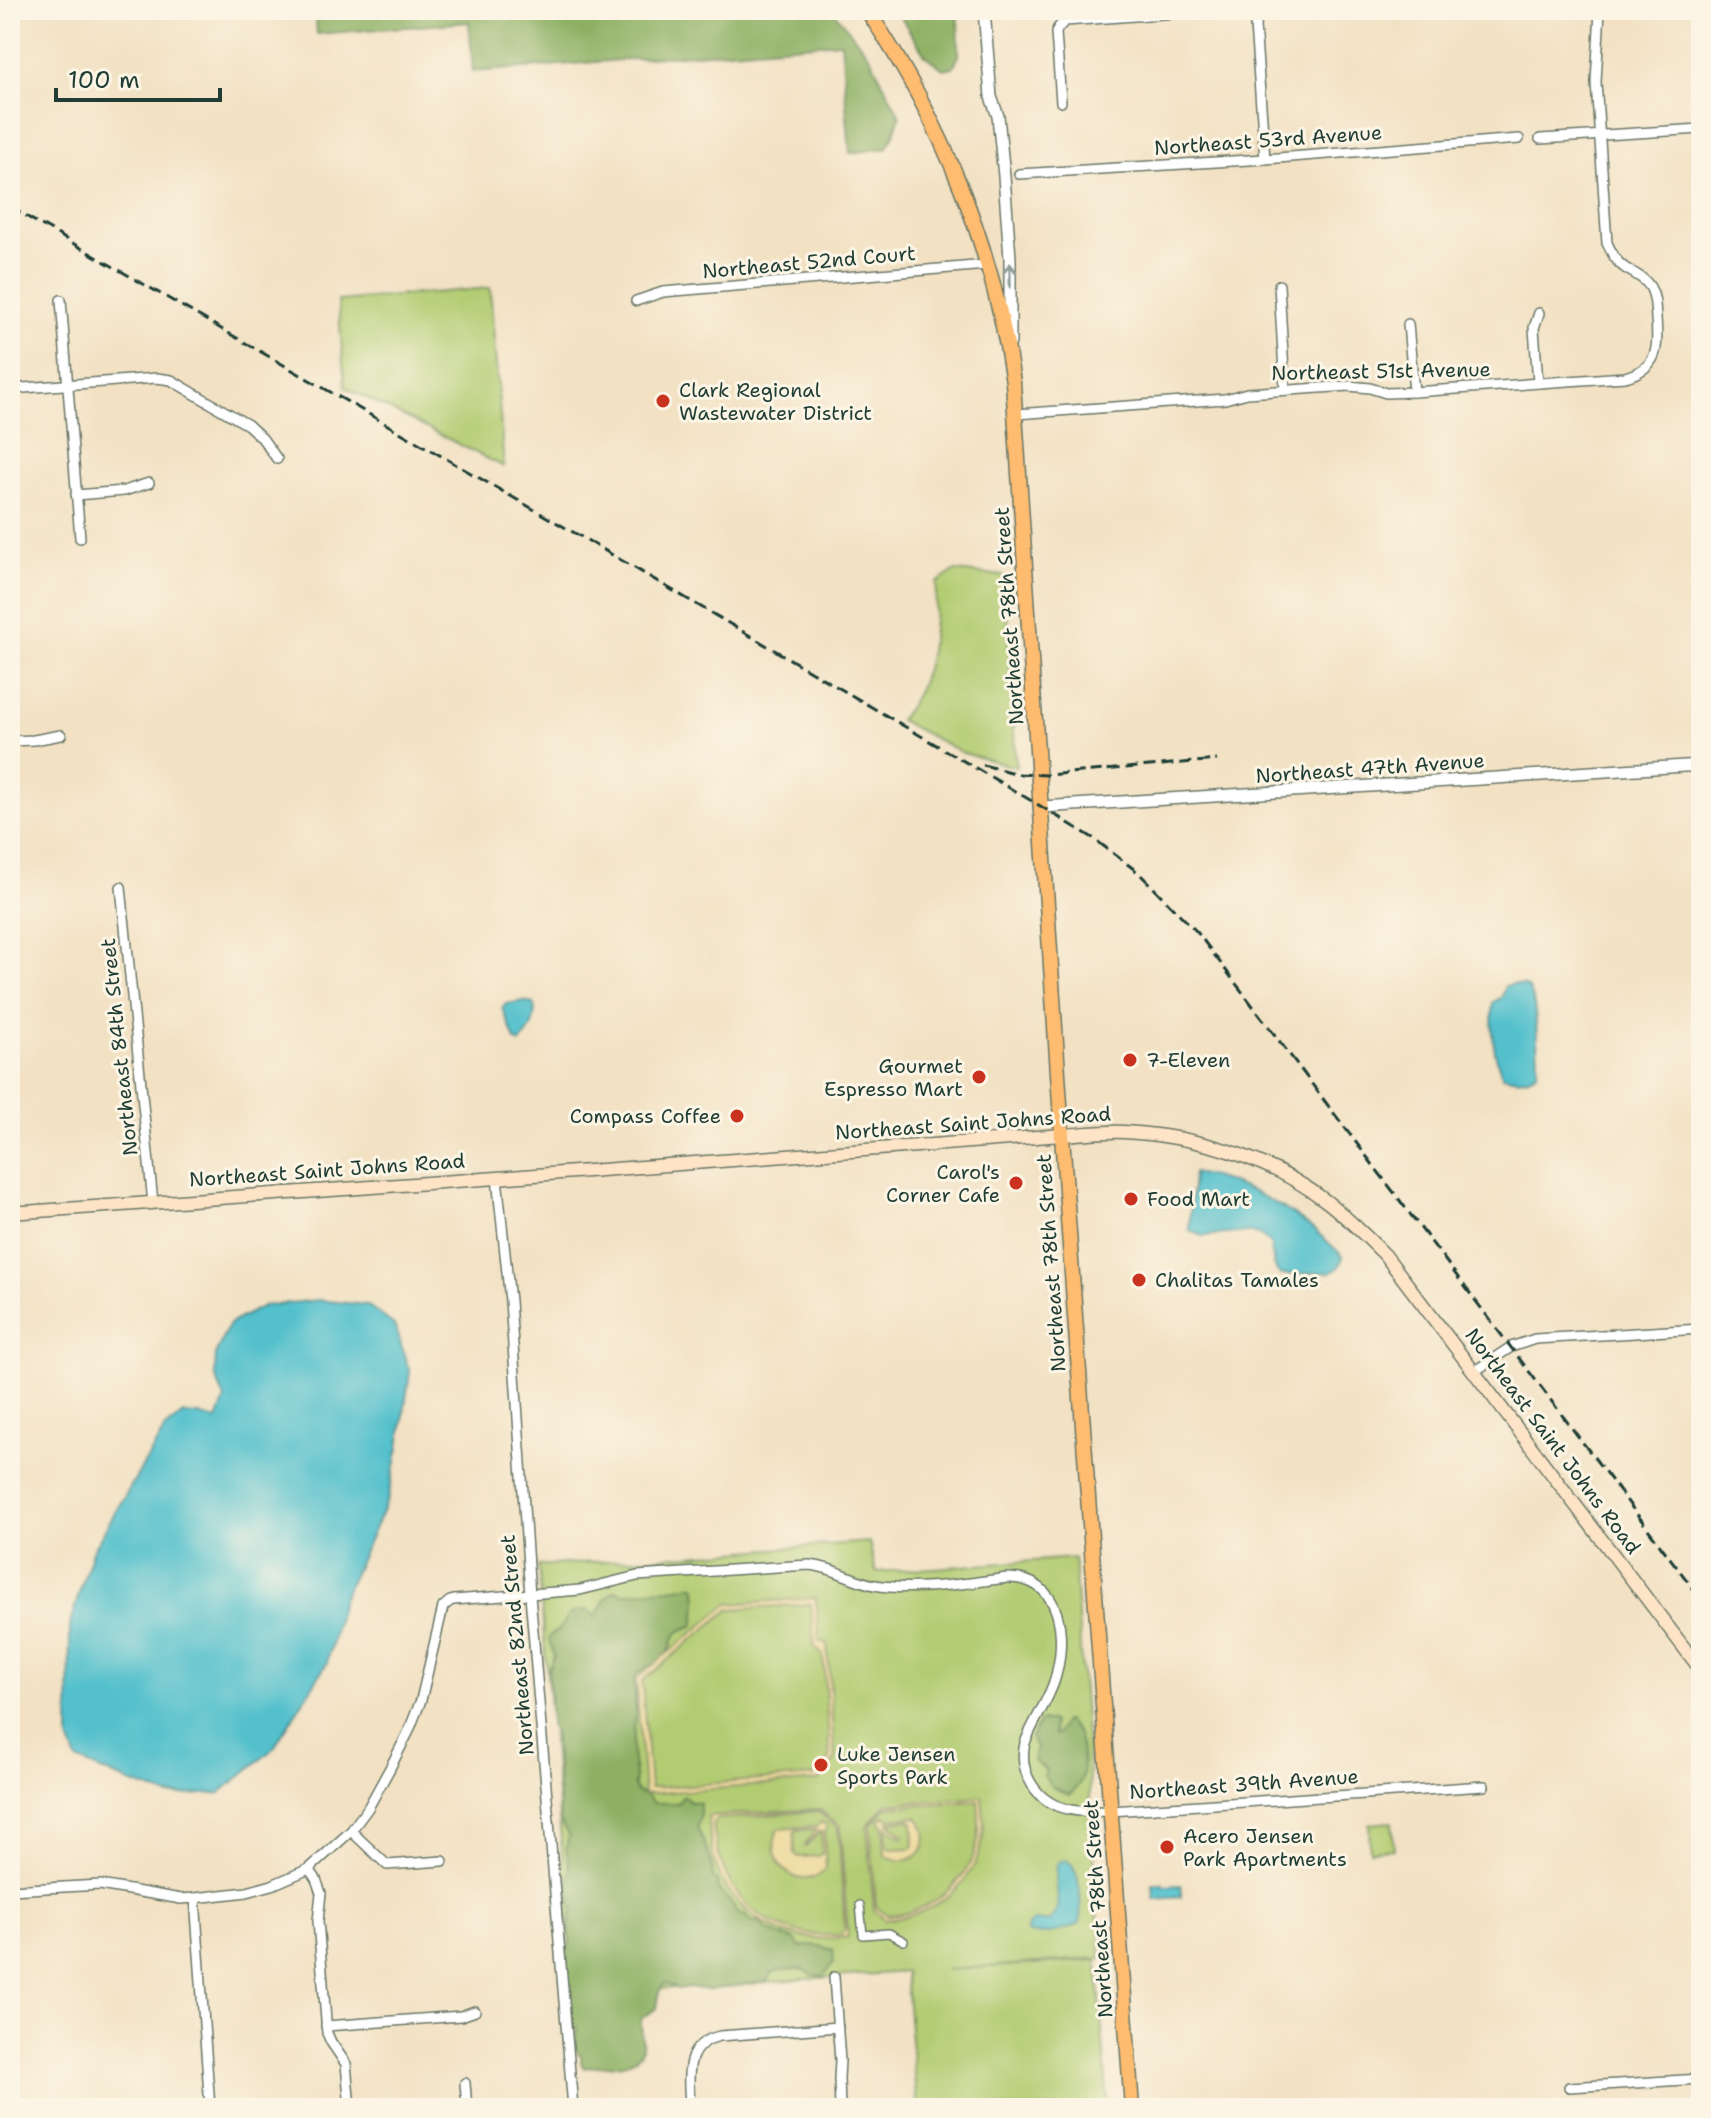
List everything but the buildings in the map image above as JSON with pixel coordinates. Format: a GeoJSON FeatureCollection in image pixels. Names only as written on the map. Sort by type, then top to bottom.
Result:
{"type":"FeatureCollection","features":[{"type":"Feature","properties":{"kind":"main road","name":"Northeast 78th Street"},"geometry":{"type":"LineString","coordinates":[[867,10],[933,121],[955,172],[987,265],[1009,353],[1016,414],[1062,1135],[1132,2108]]}},
{"type":"Feature","properties":{"kind":"main road","name":"Northeast Saint Johns Road"},"geometry":{"type":"LineString","coordinates":[[10,1213],[1062,1135],[1122,1132],[1199,1142],[1260,1163],[1295,1181],[1325,1201],[1385,1255],[1701,1670]]}},
{"type":"Feature","properties":{"kind":"street"},"geometry":{"type":"LineString","coordinates":[[984,10],[991,97],[998,116],[1010,258],[1009,353]]}},
{"type":"Feature","properties":{"kind":"street"},"geometry":{"type":"LineString","coordinates":[[1061,102],[1056,33],[1065,21],[1218,10]]}},
{"type":"Feature","properties":{"kind":"street"},"geometry":{"type":"LineString","coordinates":[[1258,10],[1255,26],[1265,159]]}},
{"type":"Feature","properties":{"kind":"street"},"geometry":{"type":"LineString","coordinates":[[1599,134],[1596,82],[1600,10]]}},
{"type":"Feature","properties":{"kind":"street"},"geometry":{"type":"LineString","coordinates":[[1540,139],[1701,129]]}},
{"type":"Feature","properties":{"kind":"street","name":"Northeast 51st Avenue"},"geometry":{"type":"LineString","coordinates":[[1016,414],[1225,399],[1247,393],[1285,390],[1349,386],[1386,393],[1414,392],[1638,374],[1655,356],[1658,345],[1655,300],[1650,286],[1614,258],[1607,243],[1599,134]]}},
{"type":"Feature","properties":{"kind":"street","name":"Northeast 53rd Avenue"},"geometry":{"type":"LineString","coordinates":[[1019,174],[1519,139]]}},
{"type":"Feature","properties":{"kind":"street","name":"Northeast 52nd Court"},"geometry":{"type":"LineString","coordinates":[[636,301],[663,292],[987,265]]}},
{"type":"Feature","properties":{"kind":"street"},"geometry":{"type":"LineString","coordinates":[[1279,285],[1285,390]]}},
{"type":"Feature","properties":{"kind":"street"},"geometry":{"type":"LineString","coordinates":[[61,300],[80,538]]}},
{"type":"Feature","properties":{"kind":"street"},"geometry":{"type":"LineString","coordinates":[[1538,383],[1534,328],[1539,313]]}},
{"type":"Feature","properties":{"kind":"street"},"geometry":{"type":"LineString","coordinates":[[1408,324],[1414,392]]}},
{"type":"Feature","properties":{"kind":"street"},"geometry":{"type":"LineString","coordinates":[[10,389],[157,378],[171,380],[248,425],[277,459]]}},
{"type":"Feature","properties":{"kind":"street"},"geometry":{"type":"LineString","coordinates":[[76,495],[124,491],[149,483]]}},
{"type":"Feature","properties":{"kind":"street"},"geometry":{"type":"LineString","coordinates":[[10,741],[61,735]]}},
{"type":"Feature","properties":{"kind":"street","name":"Northeast 47th Avenue"},"geometry":{"type":"LineString","coordinates":[[1042,807],[1701,765]]}},
{"type":"Feature","properties":{"kind":"street","name":"Northeast 84th Street"},"geometry":{"type":"LineString","coordinates":[[121,887],[153,1203]]}},
{"type":"Feature","properties":{"kind":"street","name":"Northeast 82nd Street"},"geometry":{"type":"LineString","coordinates":[[497,1178],[510,1301],[530,1595],[573,2108]]}},
{"type":"Feature","properties":{"kind":"street"},"geometry":{"type":"LineString","coordinates":[[1475,1371],[1511,1347],[1535,1339],[1701,1329]]}},
{"type":"Feature","properties":{"kind":"street","name":"Northeast 39th Avenue"},"geometry":{"type":"LineString","coordinates":[[530,1595],[580,1590],[637,1576],[797,1565],[828,1568],[870,1584],[894,1588],[1014,1578],[1027,1580],[1043,1589],[1056,1611],[1059,1652],[1052,1688],[1025,1743],[1023,1758],[1036,1791],[1053,1804],[1074,1811],[1111,1811],[1484,1786]]}},
{"type":"Feature","properties":{"kind":"street"},"geometry":{"type":"LineString","coordinates":[[10,1890],[100,1885],[181,1899],[247,1892],[309,1869],[351,1831],[390,1768],[416,1713],[441,1613],[447,1603],[530,1595]]}},
{"type":"Feature","properties":{"kind":"street"},"geometry":{"type":"LineString","coordinates":[[351,1831],[387,1865],[443,1861]]}},
{"type":"Feature","properties":{"kind":"street"},"geometry":{"type":"LineString","coordinates":[[309,1869],[321,1893],[317,1913],[326,2026],[329,2037],[346,2064],[350,2108]]}},
{"type":"Feature","properties":{"kind":"street"},"geometry":{"type":"LineString","coordinates":[[195,1898],[210,2108]]}},
{"type":"Feature","properties":{"kind":"street"},"geometry":{"type":"LineString","coordinates":[[860,1905],[863,1935],[889,1933],[904,1941]]}},
{"type":"Feature","properties":{"kind":"street"},"geometry":{"type":"LineString","coordinates":[[834,1977],[840,2108]]}},
{"type":"Feature","properties":{"kind":"street"},"geometry":{"type":"LineString","coordinates":[[326,2026],[461,2016],[475,2011]]}},
{"type":"Feature","properties":{"kind":"street"},"geometry":{"type":"LineString","coordinates":[[690,2108],[689,2066],[694,2052],[706,2040],[720,2036],[838,2027]]}},
{"type":"Feature","properties":{"kind":"street"},"geometry":{"type":"LineString","coordinates":[[1569,2087],[1701,2079]]}},
{"type":"Feature","properties":{"kind":"street"},"geometry":{"type":"LineString","coordinates":[[465,2083],[467,2108]]}},
{"type":"Feature","properties":{"kind":"green space"},"geometry":{"type":"Polygon","coordinates":[[[315,10],[833,10],[870,57],[900,116],[886,148],[850,153],[841,42],[473,72],[469,22],[317,34],[315,10]]]}},
{"type":"Feature","properties":{"kind":"green space"},"geometry":{"type":"Polygon","coordinates":[[[896,10],[958,10],[959,56],[953,67],[943,69],[926,56],[896,10]]]}},
{"type":"Feature","properties":{"kind":"green space"},"geometry":{"type":"Polygon","coordinates":[[[490,288],[504,467],[345,387],[338,301],[490,288]]]}},
{"type":"Feature","properties":{"kind":"green space"},"geometry":{"type":"Polygon","coordinates":[[[954,571],[1005,576],[1016,767],[963,753],[899,720],[919,689],[925,673],[937,583],[954,571]]]}},
{"type":"Feature","properties":{"kind":"green space","name":"Luke Jensen Sports Park"},"geometry":{"type":"Polygon","coordinates":[[[869,1542],[876,1572],[1074,1558],[1101,1958],[945,1970],[1097,1960],[1108,2108],[917,2108],[905,1972],[574,1995],[538,1566],[869,1542]]]}},
{"type":"Feature","properties":{"kind":"green space"},"geometry":{"type":"Polygon","coordinates":[[[695,1586],[697,1594],[693,1626],[676,1635],[662,1661],[636,1675],[632,1753],[634,1786],[637,1792],[647,1795],[653,1803],[678,1803],[683,1796],[688,1801],[700,1803],[697,1827],[710,1858],[713,1878],[737,1913],[752,1922],[758,1921],[768,1931],[795,1940],[800,1947],[815,1945],[833,1950],[834,1962],[823,1976],[802,1969],[779,1970],[772,1973],[766,1982],[708,1990],[678,1989],[665,1983],[660,1990],[657,2008],[642,2018],[639,2055],[626,2063],[584,2068],[581,2055],[573,2046],[578,2029],[565,2020],[570,2009],[563,2002],[564,1953],[570,1944],[569,1926],[573,1911],[567,1885],[570,1868],[566,1848],[569,1836],[560,1821],[555,1737],[550,1726],[548,1670],[554,1656],[549,1638],[577,1611],[589,1610],[596,1616],[606,1598],[614,1591],[632,1593],[695,1586]]]}},
{"type":"Feature","properties":{"kind":"green space"},"geometry":{"type":"Polygon","coordinates":[[[1040,1721],[1051,1721],[1054,1735],[1057,1735],[1064,1721],[1067,1721],[1078,1735],[1082,1778],[1070,1795],[1052,1787],[1044,1776],[1046,1770],[1035,1762],[1037,1749],[1031,1738],[1040,1721]]]}},
{"type":"Feature","properties":{"kind":"green space"},"geometry":{"type":"Polygon","coordinates":[[[1392,1822],[1394,1849],[1370,1851],[1369,1824],[1392,1822]]]}},
{"type":"Feature","properties":{"kind":"sand"},"geometry":{"type":"Polygon","coordinates":[[[816,1598],[819,1642],[827,1642],[835,1760],[818,1781],[644,1794],[636,1679],[728,1604],[816,1598]],[[811,1604],[730,1609],[642,1681],[650,1788],[815,1776],[830,1759],[823,1656],[814,1645],[811,1604]]]}},
{"type":"Feature","properties":{"kind":"sand"},"geometry":{"type":"Polygon","coordinates":[[[982,1797],[984,1825],[979,1853],[972,1869],[950,1895],[920,1912],[885,1920],[874,1910],[867,1826],[886,1804],[982,1797]],[[978,1801],[886,1807],[870,1826],[876,1907],[888,1916],[904,1914],[933,1902],[957,1881],[974,1855],[978,1839],[978,1801]]]}},
{"type":"Feature","properties":{"kind":"sand"},"geometry":{"type":"Polygon","coordinates":[[[819,1809],[840,1826],[848,1937],[820,1939],[794,1935],[750,1914],[720,1876],[713,1855],[708,1816],[819,1809]],[[818,1811],[717,1819],[713,1824],[721,1863],[738,1895],[765,1919],[783,1927],[822,1935],[841,1935],[845,1929],[838,1828],[818,1811]]]}},
{"type":"Feature","properties":{"kind":"sand"},"geometry":{"type":"Polygon","coordinates":[[[883,1816],[890,1819],[918,1817],[926,1837],[920,1852],[914,1858],[905,1860],[885,1855],[883,1826],[879,1820],[883,1816]],[[910,1820],[889,1822],[904,1836],[902,1838],[886,1826],[887,1846],[891,1849],[912,1848],[913,1823],[910,1820]]]}},
{"type":"Feature","properties":{"kind":"sand"},"geometry":{"type":"Polygon","coordinates":[[[822,1822],[827,1826],[824,1833],[826,1869],[807,1879],[796,1878],[780,1865],[776,1855],[778,1829],[816,1826],[822,1822]],[[817,1829],[796,1830],[795,1854],[799,1857],[819,1856],[822,1853],[821,1832],[806,1847],[817,1829]]]}},
{"type":"Feature","properties":{"kind":"water"},"geometry":{"type":"Polygon","coordinates":[[[1513,984],[1529,989],[1534,1006],[1538,1064],[1537,1072],[1529,1077],[1503,1076],[1495,1051],[1493,1002],[1502,997],[1505,986],[1513,984]]]}},
{"type":"Feature","properties":{"kind":"water"},"geometry":{"type":"Polygon","coordinates":[[[524,1001],[534,1004],[534,1020],[520,1043],[515,1040],[502,1008],[506,1004],[524,1001]]]}},
{"type":"Feature","properties":{"kind":"water"},"geometry":{"type":"Polygon","coordinates":[[[1193,1173],[1239,1186],[1283,1208],[1343,1256],[1339,1266],[1331,1272],[1282,1275],[1274,1266],[1270,1244],[1258,1234],[1202,1236],[1189,1230],[1193,1173]]]}},
{"type":"Feature","properties":{"kind":"water"},"geometry":{"type":"Polygon","coordinates":[[[318,1300],[367,1305],[394,1325],[410,1372],[388,1499],[342,1599],[327,1663],[273,1749],[220,1793],[169,1796],[77,1760],[69,1739],[70,1624],[92,1551],[165,1429],[183,1414],[217,1420],[225,1399],[215,1375],[216,1353],[229,1324],[263,1306],[318,1300]]]}},
{"type":"Feature","properties":{"kind":"water"},"geometry":{"type":"Polygon","coordinates":[[[1068,1860],[1078,1881],[1080,1923],[1054,1932],[1027,1932],[1027,1926],[1033,1921],[1050,1921],[1055,1914],[1058,1900],[1056,1870],[1058,1862],[1068,1860]]]}},
{"type":"Feature","properties":{"kind":"water"},"geometry":{"type":"Polygon","coordinates":[[[1162,1883],[1164,1886],[1181,1885],[1181,1897],[1154,1899],[1153,1884],[1162,1883]]]}},
{"type":"Feature","properties":{"kind":"railway"},"geometry":{"type":"LineString","coordinates":[[10,207],[1042,807],[1093,838],[1139,873],[1197,932],[1701,1599]]}},
{"type":"Feature","properties":{"kind":"railway"},"geometry":{"type":"LineString","coordinates":[[983,765],[1018,774],[1047,775],[1217,760]]}},
{"type":"Feature","properties":{"kind":"place","name":"Clark Regional Wastewater District"},"geometry":{"type":"Point","coordinates":[663,401]}},
{"type":"Feature","properties":{"kind":"place","name":"7-Eleven"},"geometry":{"type":"Point","coordinates":[1130,1060]}},
{"type":"Feature","properties":{"kind":"place","name":"Gourmet Espresso Mart"},"geometry":{"type":"Point","coordinates":[979,1077]}},
{"type":"Feature","properties":{"kind":"place","name":"Compass Coffee"},"geometry":{"type":"Point","coordinates":[737,1116]}},
{"type":"Feature","properties":{"kind":"place","name":"Carol's Corner Cafe"},"geometry":{"type":"Point","coordinates":[1016,1183]}},
{"type":"Feature","properties":{"kind":"place","name":"Food Mart"},"geometry":{"type":"Point","coordinates":[1131,1199]}},
{"type":"Feature","properties":{"kind":"place","name":"Chalitas Tamales"},"geometry":{"type":"Point","coordinates":[1139,1280]}},
{"type":"Feature","properties":{"kind":"place","name":"Luke Jensen Sports Park"},"geometry":{"type":"Point","coordinates":[821,1765]}},
{"type":"Feature","properties":{"kind":"place","name":"Acero Jensen Park Apartments"},"geometry":{"type":"Point","coordinates":[1167,1847]}}]}
